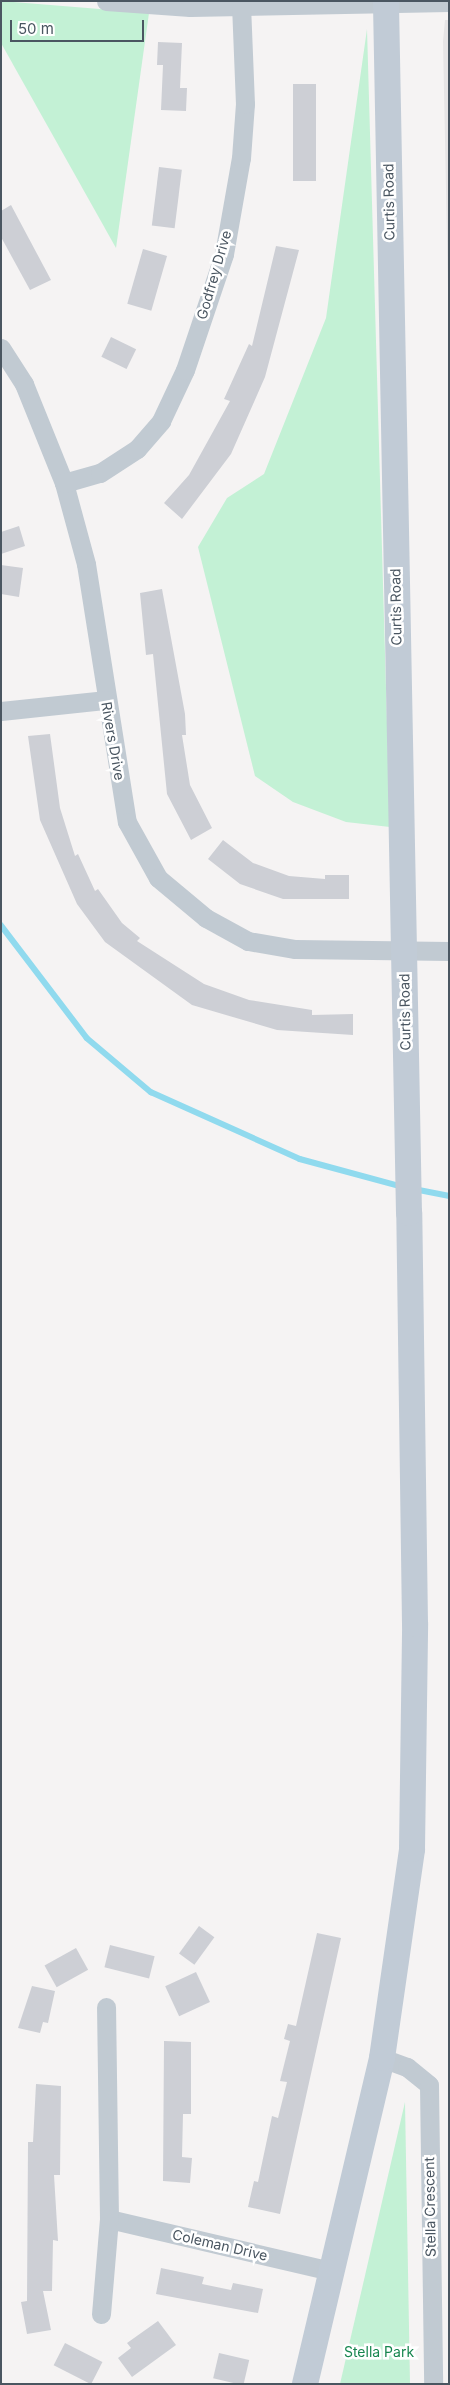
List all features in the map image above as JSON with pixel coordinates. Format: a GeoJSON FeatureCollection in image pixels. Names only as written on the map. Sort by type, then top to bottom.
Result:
{"type":"FeatureCollection","features":[{"type":"Feature","properties":{"kind":"main road","name":"Curtis Road"},"geometry":{"type":"LineString","coordinates":[[305,2384],[330,2271],[382,2058],[412,1849],[415,1624],[386,2]]}},
{"type":"Feature","properties":{"kind":"street"},"geometry":{"type":"LineString","coordinates":[[106,1],[241,6],[449,2]]}},
{"type":"Feature","properties":{"kind":"street","name":"Godfrey Drive"},"geometry":{"type":"LineString","coordinates":[[64,483],[100,473],[137,449],[161,421],[185,370],[224,254],[242,158],[245,104],[241,6]]}},
{"type":"Feature","properties":{"kind":"street","name":"Rivers Drive"},"geometry":{"type":"LineString","coordinates":[[1,348],[24,384],[64,483],[86,564],[106,700],[127,822],[158,878],[206,918],[248,941],[295,949],[404,953],[449,951]]}},
{"type":"Feature","properties":{"kind":"street"},"geometry":{"type":"LineString","coordinates":[[1,712],[106,700]]}},
{"type":"Feature","properties":{"kind":"street"},"geometry":{"type":"LineString","coordinates":[[101,2314],[109,2219],[106,2008]]}},
{"type":"Feature","properties":{"kind":"street","name":"Stella Crescent"},"geometry":{"type":"LineString","coordinates":[[382,2058],[406,2067],[429,2085],[433,2384]]}},
{"type":"Feature","properties":{"kind":"street","name":"Coleman Drive"},"geometry":{"type":"LineString","coordinates":[[109,2219],[330,2271]]}},
{"type":"Feature","properties":{"kind":"shaded area"},"geometry":{"type":"Polygon","coordinates":[[[445,20],[449,20],[449,338],[443,41],[445,20]]]}},
{"type":"Feature","properties":{"kind":"green space"},"geometry":{"type":"Polygon","coordinates":[[[1,1],[149,13],[116,248],[1,43],[1,1]]]}},
{"type":"Feature","properties":{"kind":"green space"},"geometry":{"type":"Polygon","coordinates":[[[367,29],[390,827],[346,822],[293,802],[255,776],[198,547],[227,498],[264,474],[326,318],[367,29]]]}},
{"type":"Feature","properties":{"kind":"green space","name":"Stella Park"},"geometry":{"type":"Polygon","coordinates":[[[405,2102],[410,2384],[340,2384],[405,2102]]]}},
{"type":"Feature","properties":{"kind":"building"},"geometry":{"type":"Polygon","coordinates":[[[158,42],[182,43],[180,88],[187,88],[186,111],[161,110],[163,65],[157,65],[158,42]]]}},
{"type":"Feature","properties":{"kind":"building"},"geometry":{"type":"Polygon","coordinates":[[[293,84],[316,84],[316,181],[293,181],[293,84]]]}},
{"type":"Feature","properties":{"kind":"building"},"geometry":{"type":"Polygon","coordinates":[[[159,167],[182,170],[175,228],[152,226],[159,167]]]}},
{"type":"Feature","properties":{"kind":"building"},"geometry":{"type":"Polygon","coordinates":[[[11,205],[51,280],[30,290],[1,237],[1,211],[11,205]]]}},
{"type":"Feature","properties":{"kind":"building"},"geometry":{"type":"Polygon","coordinates":[[[276,246],[299,250],[265,377],[231,454],[182,519],[164,503],[189,475],[230,401],[224,399],[249,344],[252,346],[276,246]]]}},
{"type":"Feature","properties":{"kind":"building"},"geometry":{"type":"Polygon","coordinates":[[[143,249],[167,256],[151,311],[127,304],[143,249]]]}},
{"type":"Feature","properties":{"kind":"building"},"geometry":{"type":"Polygon","coordinates":[[[111,337],[136,349],[127,369],[101,357],[111,337]]]}},
{"type":"Feature","properties":{"kind":"building"},"geometry":{"type":"Polygon","coordinates":[[[19,526],[25,546],[1,554],[1,532],[19,526]]]}},
{"type":"Feature","properties":{"kind":"building"},"geometry":{"type":"Polygon","coordinates":[[[1,565],[23,568],[19,597],[1,594],[1,565]]]}},
{"type":"Feature","properties":{"kind":"building"},"geometry":{"type":"Polygon","coordinates":[[[162,589],[185,714],[186,735],[182,735],[190,785],[212,828],[191,840],[167,794],[153,654],[146,655],[140,593],[162,589]]]}},
{"type":"Feature","properties":{"kind":"building"},"geometry":{"type":"Polygon","coordinates":[[[50,734],[60,808],[75,856],[78,854],[95,891],[98,889],[122,923],[140,938],[137,941],[204,984],[249,1000],[312,1010],[312,1015],[353,1014],[353,1035],[277,1030],[192,1005],[105,942],[77,904],[40,820],[28,736],[50,734]]]}},
{"type":"Feature","properties":{"kind":"building"},"geometry":{"type":"Polygon","coordinates":[[[223,840],[253,863],[289,876],[325,879],[325,875],[349,875],[349,899],[283,899],[240,884],[208,859],[223,840]]]}},
{"type":"Feature","properties":{"kind":"building"},"geometry":{"type":"Polygon","coordinates":[[[199,1926],[214,1937],[194,1965],[179,1954],[199,1926]]]}},
{"type":"Feature","properties":{"kind":"building"},"geometry":{"type":"Polygon","coordinates":[[[317,1933],[341,1938],[280,2214],[248,2207],[254,2181],[258,2182],[272,2116],[278,2118],[287,2082],[280,2081],[290,2041],[284,2039],[288,2024],[296,2026],[317,1933]]]}},
{"type":"Feature","properties":{"kind":"building"},"geometry":{"type":"Polygon","coordinates":[[[110,1945],[155,1956],[149,1978],[104,1967],[110,1945]]]}},
{"type":"Feature","properties":{"kind":"building"},"geometry":{"type":"Polygon","coordinates":[[[76,1948],[88,1970],[57,1987],[45,1965],[76,1948]]]}},
{"type":"Feature","properties":{"kind":"building"},"geometry":{"type":"Polygon","coordinates":[[[196,1972],[210,2002],[179,2016],[165,1986],[196,1972]]]}},
{"type":"Feature","properties":{"kind":"building"},"geometry":{"type":"Polygon","coordinates":[[[32,1986],[55,1991],[48,2023],[43,2022],[40,2033],[18,2028],[32,1986]]]}},
{"type":"Feature","properties":{"kind":"building"},"geometry":{"type":"Polygon","coordinates":[[[164,2041],[191,2042],[191,2114],[183,2114],[182,2157],[192,2158],[190,2183],[163,2181],[164,2041]]]}},
{"type":"Feature","properties":{"kind":"building"},"geometry":{"type":"Polygon","coordinates":[[[36,2084],[61,2086],[60,2175],[54,2175],[58,2241],[53,2240],[52,2291],[43,2291],[51,2330],[27,2334],[21,2302],[27,2301],[28,2142],[33,2142],[36,2084]]]}},
{"type":"Feature","properties":{"kind":"building"},"geometry":{"type":"Polygon","coordinates":[[[161,2268],[204,2277],[202,2284],[231,2290],[233,2283],[263,2289],[258,2313],[156,2294],[161,2268]]]}},
{"type":"Feature","properties":{"kind":"building"},"geometry":{"type":"Polygon","coordinates":[[[158,2321],[176,2345],[132,2377],[118,2358],[131,2348],[127,2343],[158,2321]]]}},
{"type":"Feature","properties":{"kind":"building"},"geometry":{"type":"Polygon","coordinates":[[[65,2343],[102,2362],[91,2384],[54,2365],[65,2343]]]}},
{"type":"Feature","properties":{"kind":"building"},"geometry":{"type":"Polygon","coordinates":[[[219,2353],[249,2360],[244,2384],[213,2378],[219,2353]]]}},
{"type":"Feature","properties":{"kind":"waterway"},"geometry":{"type":"LineString","coordinates":[[1,925],[87,1038],[151,1092],[300,1159],[403,1187]]}},
{"type":"Feature","properties":{"kind":"waterway"},"geometry":{"type":"LineString","coordinates":[[414,1189],[449,1196]]}}]}
